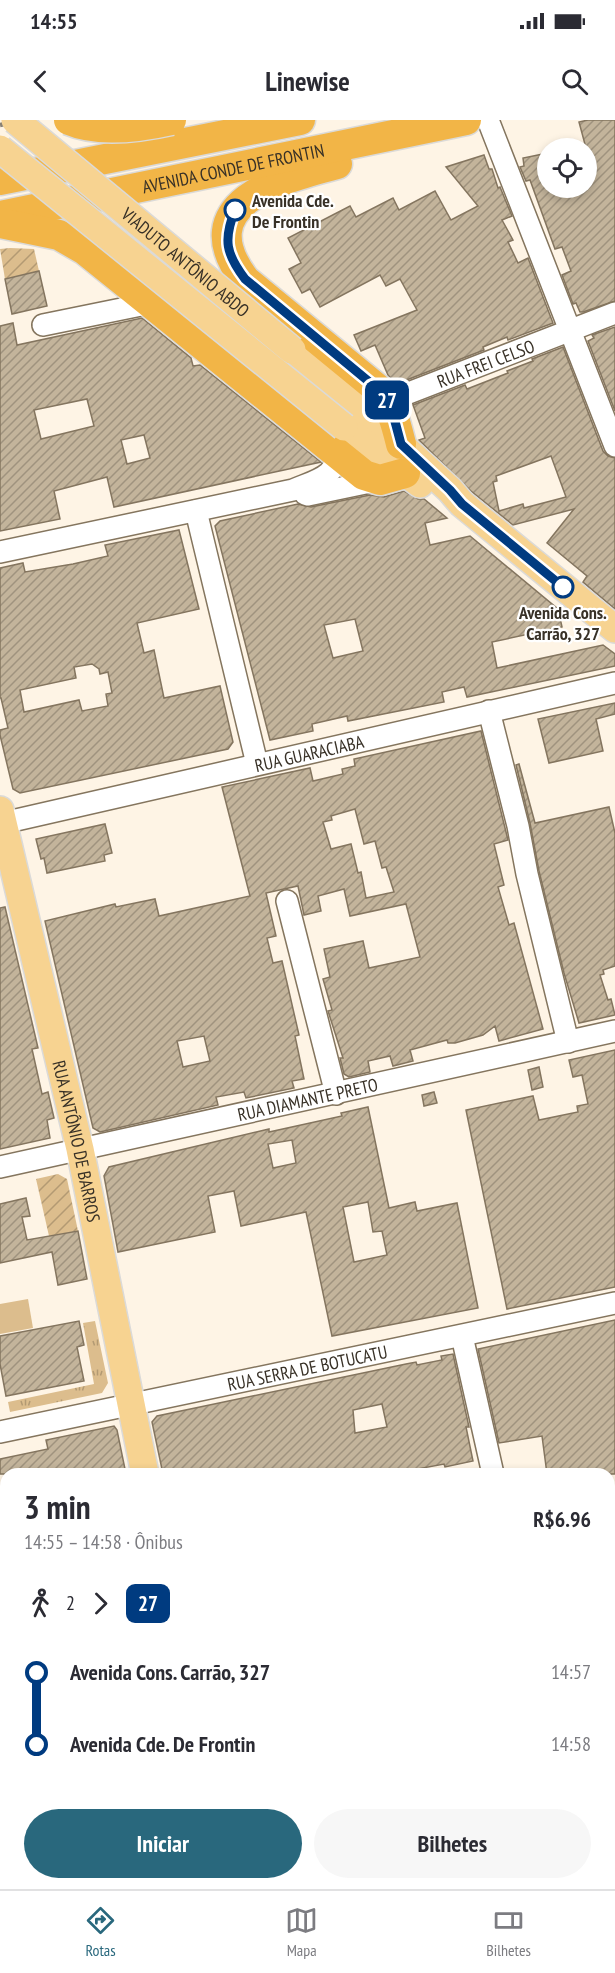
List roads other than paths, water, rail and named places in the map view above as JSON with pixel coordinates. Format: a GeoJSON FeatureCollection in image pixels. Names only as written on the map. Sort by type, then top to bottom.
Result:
{"type":"FeatureCollection","features":[{"type":"Feature","properties":{"kind":"highway"},"geometry":{"type":"LineString","coordinates":[[69,120],[99,127],[171,120]]}},
{"type":"Feature","properties":{"kind":"highway","name":"AVENIDA CONDE DE FRONTIN"},"geometry":{"type":"LineString","coordinates":[[0,180],[300,120]]}},
{"type":"Feature","properties":{"kind":"highway","name":"AVENIDA CONDE DE FRONTIN"},"geometry":{"type":"LineString","coordinates":[[0,216],[466,120]]}},
{"type":"Feature","properties":{"kind":"highway"},"geometry":{"type":"LineString","coordinates":[[0,224],[59,235],[85,250],[151,303],[346,429],[364,475],[395,466],[393,414],[388,401],[363,376],[245,279],[233,263],[227,244],[228,225],[235,210],[249,196],[266,186],[346,162],[363,140]]}},
{"type":"Feature","properties":{"kind":"main road","name":"VIADUTO ANTÔNIO ABDO"},"geometry":{"type":"LineString","coordinates":[[15,120],[346,429]]}},
{"type":"Feature","properties":{"kind":"main road","name":"VIADUTO ANTÔNIO ABDO"},"geometry":{"type":"LineString","coordinates":[[0,149],[346,429]]}},
{"type":"Feature","properties":{"kind":"main road"},"geometry":{"type":"LineString","coordinates":[[346,429],[395,466],[450,490],[462,504],[615,629]]}},
{"type":"Feature","properties":{"kind":"main road","name":"RUA ANTÔNIO DE BARROS"},"geometry":{"type":"LineString","coordinates":[[2,817],[80,1149],[144,1468]]}},
{"type":"Feature","properties":{"kind":"street"},"geometry":{"type":"LineString","coordinates":[[489,120],[615,446]]}},
{"type":"Feature","properties":{"kind":"street"},"geometry":{"type":"LineString","coordinates":[[43,326],[151,303]]}},
{"type":"Feature","properties":{"kind":"street","name":"RUA FREI CELSO"},"geometry":{"type":"LineString","coordinates":[[346,429],[378,404],[615,313]]}},
{"type":"Feature","properties":{"kind":"street"},"geometry":{"type":"LineString","coordinates":[[0,552],[292,490],[326,477],[337,466],[346,429]]}},
{"type":"Feature","properties":{"kind":"street"},"geometry":{"type":"LineString","coordinates":[[292,490],[308,495],[395,466]]}},
{"type":"Feature","properties":{"kind":"street"},"geometry":{"type":"LineString","coordinates":[[195,511],[257,764]]}},
{"type":"Feature","properties":{"kind":"street","name":"RUA GUARACIABA"},"geometry":{"type":"LineString","coordinates":[[2,817],[257,764],[615,683]]}},
{"type":"Feature","properties":{"kind":"street"},"geometry":{"type":"LineString","coordinates":[[489,711],[568,1042]]}},
{"type":"Feature","properties":{"kind":"street"},"geometry":{"type":"LineString","coordinates":[[287,901],[336,1094]]}},
{"type":"Feature","properties":{"kind":"street","name":"RUA DIAMANTE PRETO"},"geometry":{"type":"LineString","coordinates":[[0,1167],[615,1031]]}},
{"type":"Feature","properties":{"kind":"street","name":"RUA SERRA DE BOTUCATU"},"geometry":{"type":"LineString","coordinates":[[0,1432],[615,1303]]}},
{"type":"Feature","properties":{"kind":"street"},"geometry":{"type":"LineString","coordinates":[[462,1336],[490,1468]]}},
{"type":"Feature","properties":{"kind":"railway"},"geometry":{"type":"LineString","coordinates":[[0,125],[22,120]]}},
{"type":"Feature","properties":{"kind":"place","name":"Avenida Cde. De Frontin"},"geometry":{"type":"Point","coordinates":[235,210]}},
{"type":"Feature","properties":{"kind":"place","name":"Avenida Cons. Carrão, 327"},"geometry":{"type":"Point","coordinates":[563,587]}}]}
